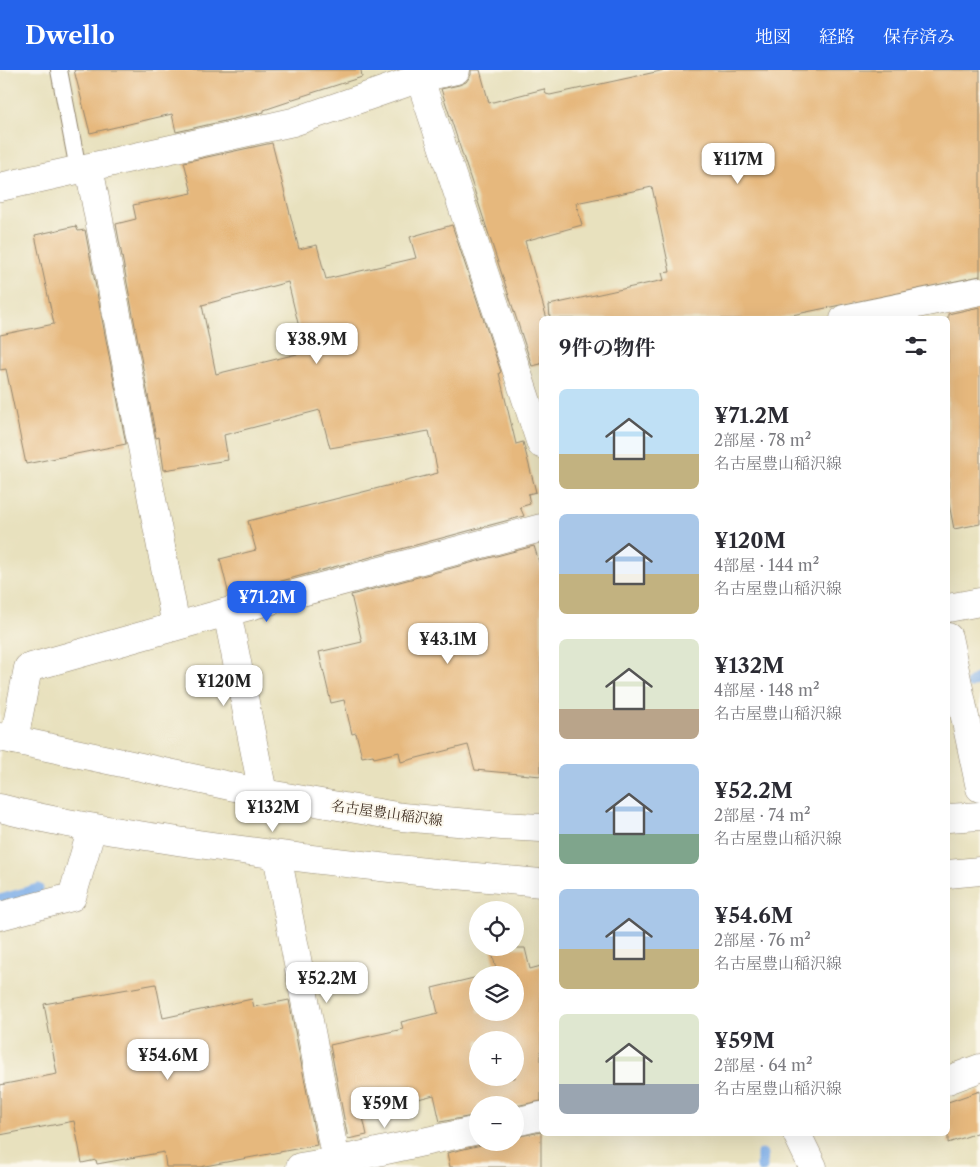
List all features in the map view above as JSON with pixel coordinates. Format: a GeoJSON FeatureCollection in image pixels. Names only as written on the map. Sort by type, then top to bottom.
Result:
{"type":"FeatureCollection","features":[{"type":"Feature","properties":{"kind":"street"},"geometry":{"type":"LineString","coordinates":[[0,187],[293,122],[418,74],[456,70]]}},
{"type":"Feature","properties":{"kind":"street"},"geometry":{"type":"LineString","coordinates":[[418,74],[531,383],[539,432]]}},
{"type":"Feature","properties":{"kind":"street"},"geometry":{"type":"LineString","coordinates":[[84,168],[176,626]]}},
{"type":"Feature","properties":{"kind":"street"},"geometry":{"type":"LineString","coordinates":[[858,316],[980,290]]}},
{"type":"Feature","properties":{"kind":"street"},"geometry":{"type":"LineString","coordinates":[[7,738],[28,668],[227,612],[539,529]]}},
{"type":"Feature","properties":{"kind":"street"},"geometry":{"type":"LineString","coordinates":[[950,608],[980,602]]}},
{"type":"Feature","properties":{"kind":"street"},"geometry":{"type":"LineString","coordinates":[[227,612],[263,793]]}},
{"type":"Feature","properties":{"kind":"street"},"geometry":{"type":"LineString","coordinates":[[950,646],[980,788]]}},
{"type":"Feature","properties":{"kind":"street","name":"名古屋豊山稲沢線"},"geometry":{"type":"LineString","coordinates":[[7,738],[263,793],[402,817],[539,828]]}},
{"type":"Feature","properties":{"kind":"street"},"geometry":{"type":"LineString","coordinates":[[0,808],[38,818],[92,828],[277,855],[436,874],[539,883]]}},
{"type":"Feature","properties":{"kind":"street"},"geometry":{"type":"LineString","coordinates":[[950,818],[980,816]]}},
{"type":"Feature","properties":{"kind":"street"},"geometry":{"type":"LineString","coordinates":[[0,916],[72,897],[92,828]]}},
{"type":"Feature","properties":{"kind":"street"},"geometry":{"type":"LineString","coordinates":[[277,855],[336,1161]]}},
{"type":"Feature","properties":{"kind":"street"},"geometry":{"type":"LineString","coordinates":[[950,874],[980,871]]}},
{"type":"Feature","properties":{"kind":"street"},"geometry":{"type":"LineString","coordinates":[[950,1079],[980,1068]]}},
{"type":"Feature","properties":{"kind":"street"},"geometry":{"type":"LineString","coordinates":[[524,1120],[539,1116]]}},
{"type":"Feature","properties":{"kind":"street"},"geometry":{"type":"LineString","coordinates":[[300,1167],[469,1132]]}},
{"type":"Feature","properties":{"kind":"street"},"geometry":{"type":"LineString","coordinates":[[801,1136],[813,1167]]}},
{"type":"Feature","properties":{"kind":"lane"},"geometry":{"type":"LineString","coordinates":[[59,70],[84,168]]}},
{"type":"Feature","properties":{"kind":"building"},"geometry":{"type":"Polygon","coordinates":[[[74,70],[361,70],[362,77],[290,100],[264,110],[264,112],[176,132],[172,114],[90,133],[74,70]]]}},
{"type":"Feature","properties":{"kind":"building"},"geometry":{"type":"Polygon","coordinates":[[[471,70],[480,70],[489,103],[544,89],[546,94],[550,95],[665,70],[980,70],[980,276],[787,316],[550,316],[549,305],[664,280],[662,273],[670,272],[652,187],[576,203],[582,225],[525,241],[546,316],[539,316],[539,364],[532,366],[441,89],[466,82],[471,75],[471,70]]]}},
{"type":"Feature","properties":{"kind":"building"},"geometry":{"type":"Polygon","coordinates":[[[272,143],[299,249],[317,245],[326,279],[416,258],[410,237],[452,225],[501,372],[499,373],[516,444],[523,442],[536,492],[528,494],[530,504],[520,507],[524,516],[229,595],[220,559],[256,550],[248,521],[438,473],[429,431],[330,448],[320,410],[224,435],[228,460],[164,470],[159,437],[156,438],[116,224],[136,219],[133,205],[192,193],[184,162],[272,143]],[[288,282],[202,305],[216,374],[305,352],[288,282]]]}},
{"type":"Feature","properties":{"kind":"building"},"geometry":{"type":"Polygon","coordinates":[[[76,226],[78,231],[85,230],[126,444],[26,464],[6,369],[0,370],[0,335],[54,324],[35,235],[76,226]]]}},
{"type":"Feature","properties":{"kind":"building"},"geometry":{"type":"Polygon","coordinates":[[[980,307],[980,524],[954,529],[950,509],[950,316],[948,314],[980,307]]]}},
{"type":"Feature","properties":{"kind":"building"},"geometry":{"type":"Polygon","coordinates":[[[534,546],[539,562],[539,776],[475,770],[468,745],[401,762],[399,752],[374,758],[373,755],[362,757],[356,733],[352,734],[344,700],[331,703],[319,652],[362,642],[351,595],[534,546]]]}},
{"type":"Feature","properties":{"kind":"building"},"geometry":{"type":"Polygon","coordinates":[[[525,948],[530,969],[539,967],[539,1101],[524,1104],[524,1096],[469,1096],[469,1117],[440,1122],[434,1095],[362,1113],[367,1135],[348,1139],[330,1045],[403,1029],[401,1022],[438,1013],[432,988],[469,979],[469,1021],[524,1021],[524,966],[495,966],[493,956],[524,956],[525,948]]]}},
{"type":"Feature","properties":{"kind":"building"},"geometry":{"type":"Polygon","coordinates":[[[156,984],[163,1018],[252,999],[254,1007],[289,1000],[317,1145],[200,1167],[166,1167],[164,1152],[97,1164],[96,1160],[82,1163],[74,1121],[0,1135],[0,1085],[57,1074],[44,1004],[156,984]]]}},
{"type":"Feature","properties":{"kind":"building"},"geometry":{"type":"Polygon","coordinates":[[[980,1091],[980,1132],[948,1143],[948,1136],[950,1136],[950,1101],[980,1091]]]}},
{"type":"Feature","properties":{"kind":"building"},"geometry":{"type":"Polygon","coordinates":[[[539,1132],[539,1136],[541,1136],[541,1167],[450,1167],[447,1153],[469,1148],[469,1151],[524,1151],[524,1135],[539,1132]]]}},
{"type":"Feature","properties":{"kind":"waterway"},"geometry":{"type":"LineString","coordinates":[[971,683],[980,676]]}},
{"type":"Feature","properties":{"kind":"waterway"},"geometry":{"type":"LineString","coordinates":[[0,900],[38,889]]}},
{"type":"Feature","properties":{"kind":"waterway"},"geometry":{"type":"LineString","coordinates":[[762,1154],[762,1167]]}}]}
